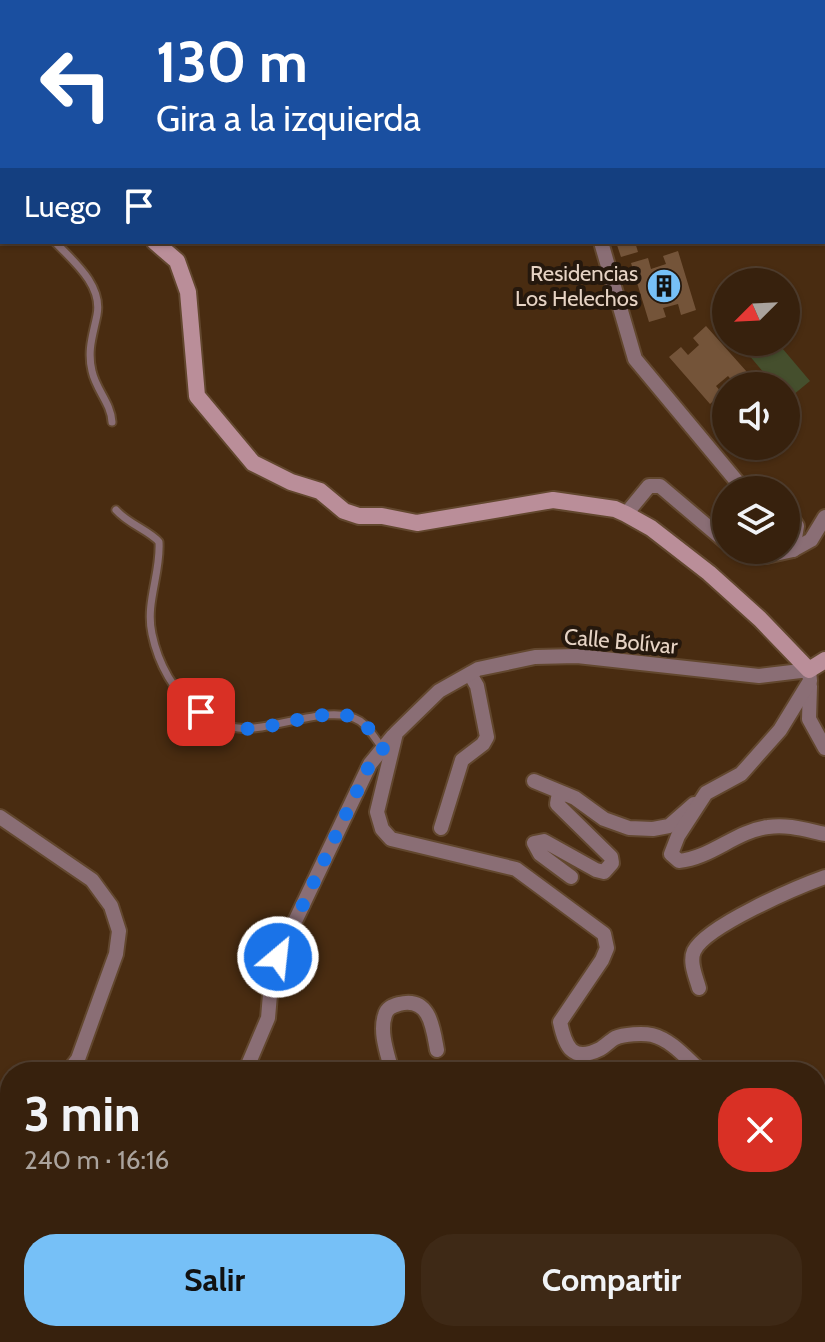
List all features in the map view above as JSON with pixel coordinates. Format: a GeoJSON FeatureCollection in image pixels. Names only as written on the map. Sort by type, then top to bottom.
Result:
{"type":"FeatureCollection","features":[{"type":"Feature","properties":{"kind":"street"},"geometry":{"type":"LineString","coordinates":[[157,244],[177,261],[188,292],[197,396],[239,449],[267,472],[320,491],[344,511],[359,516],[382,516],[417,523],[553,500],[615,509],[626,514],[651,528],[692,559],[760,619],[810,676],[809,719],[825,748]]}},
{"type":"Feature","properties":{"kind":"street"},"geometry":{"type":"LineString","coordinates":[[602,244],[635,359],[732,476]]}},
{"type":"Feature","properties":{"kind":"street"},"geometry":{"type":"LineString","coordinates":[[626,514],[649,486],[660,486],[712,530]]}},
{"type":"Feature","properties":{"kind":"street"},"geometry":{"type":"LineString","coordinates":[[800,546],[811,540],[825,517]]}},
{"type":"Feature","properties":{"kind":"street","name":"Calle Bolívar"},"geometry":{"type":"LineString","coordinates":[[249,1062],[268,1018],[272,971],[364,776],[396,733],[439,691],[470,674],[507,661],[577,656],[759,676],[810,676],[825,660]]}},
{"type":"Feature","properties":{"kind":"street"},"geometry":{"type":"LineString","coordinates":[[441,828],[462,760],[483,744],[487,737],[477,686],[470,674]]}},
{"type":"Feature","properties":{"kind":"street"},"geometry":{"type":"LineString","coordinates":[[534,781],[575,798],[604,819],[629,828],[669,826],[706,793],[751,765],[780,730],[810,676]]}},
{"type":"Feature","properties":{"kind":"street"},"geometry":{"type":"LineString","coordinates":[[396,733],[377,812],[382,829],[391,839],[516,869],[604,934],[607,948],[602,960],[560,1022],[564,1041],[571,1051],[583,1055],[600,1049],[617,1037],[649,1034],[666,1040],[691,1062]]}},
{"type":"Feature","properties":{"kind":"street"},"geometry":{"type":"LineString","coordinates":[[706,793],[673,847],[671,854],[679,861],[692,859],[747,832],[765,827],[791,826],[825,834]]}},
{"type":"Feature","properties":{"kind":"street"},"geometry":{"type":"LineString","coordinates":[[564,794],[558,798],[557,804],[611,857],[612,863],[604,872],[596,870],[544,841],[534,843],[540,854],[571,877]]}},
{"type":"Feature","properties":{"kind":"street"},"geometry":{"type":"LineString","coordinates":[[0,817],[92,880],[111,906],[119,931],[116,954],[76,1062]]}},
{"type":"Feature","properties":{"kind":"street"},"geometry":{"type":"LineString","coordinates":[[699,988],[691,960],[694,950],[702,941],[788,890],[825,877]]}},
{"type":"Feature","properties":{"kind":"street"},"geometry":{"type":"LineString","coordinates":[[390,1062],[383,1036],[385,1017],[390,1008],[406,1003],[420,1006],[431,1018],[437,1050]]}},
{"type":"Feature","properties":{"kind":"lane"},"geometry":{"type":"LineString","coordinates":[[57,244],[96,292],[98,311],[91,334],[90,363],[97,388],[111,410],[112,422]]}},
{"type":"Feature","properties":{"kind":"lane"},"geometry":{"type":"LineString","coordinates":[[116,510],[133,526],[159,542],[150,612],[152,636],[170,679],[191,704],[220,723],[238,728],[277,725],[329,715],[358,719],[383,749]]}},
{"type":"Feature","properties":{"kind":"green space"},"geometry":{"type":"Polygon","coordinates":[[[750,356],[789,356],[810,381],[800,389],[800,372],[763,372],[750,356]]]}},
{"type":"Feature","properties":{"kind":"building","name":"Residencias Los Helechos"},"geometry":{"type":"Polygon","coordinates":[[[617,244],[636,244],[638,252],[621,257],[617,244]]]}},
{"type":"Feature","properties":{"kind":"building","name":"Residencias Los Helechos"},"geometry":{"type":"Polygon","coordinates":[[[678,251],[696,310],[681,315],[678,304],[663,308],[666,317],[649,322],[631,263],[648,258],[651,269],[666,264],[663,256],[678,251]]]}},
{"type":"Feature","properties":{"kind":"building","name":"Residencias Los Helechos"},"geometry":{"type":"Polygon","coordinates":[[[706,326],[712,333],[712,356],[733,356],[747,372],[712,372],[710,404],[669,357],[681,347],[688,355],[699,345],[693,338],[706,326]]]}},
{"type":"Feature","properties":{"kind":"place","name":"Residencias Los Helechos"},"geometry":{"type":"Point","coordinates":[664,286]}},
{"type":"Feature","properties":{"kind":"route"},"geometry":{"type":"LineString","coordinates":[[201,712],[220,723],[248,729],[329,715],[345,716],[358,719],[383,749],[370,764],[278,957]]}}]}
